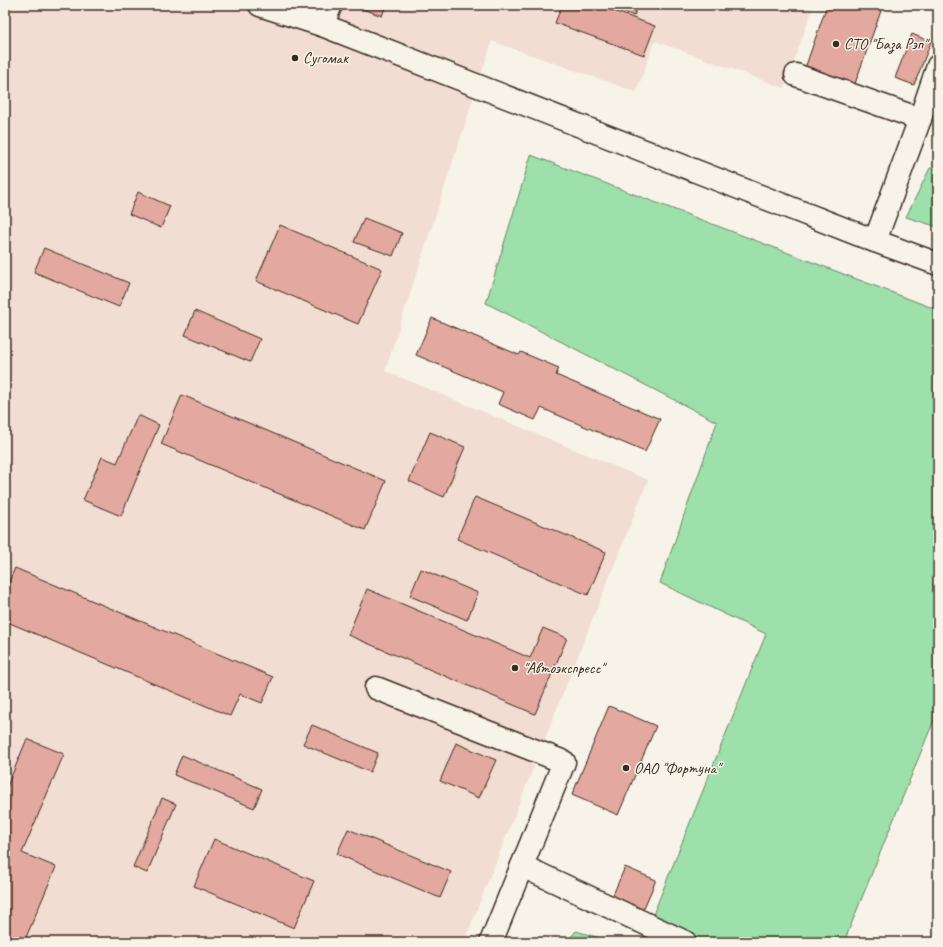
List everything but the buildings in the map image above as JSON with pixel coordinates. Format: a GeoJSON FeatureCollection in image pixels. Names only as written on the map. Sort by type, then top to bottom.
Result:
{"type":"FeatureCollection","features":[{"type":"Feature","properties":{"kind":"lane"},"geometry":{"type":"LineString","coordinates":[[260,5],[322,25],[875,241],[938,264]]}},
{"type":"Feature","properties":{"kind":"lane"},"geometry":{"type":"LineString","coordinates":[[322,25],[330,5]]}},
{"type":"Feature","properties":{"kind":"lane"},"geometry":{"type":"LineString","coordinates":[[875,241],[938,66]]}},
{"type":"Feature","properties":{"kind":"lane"},"geometry":{"type":"LineString","coordinates":[[796,75],[920,119]]}},
{"type":"Feature","properties":{"kind":"lane"},"geometry":{"type":"LineString","coordinates":[[376,688],[564,762],[492,942]]}},
{"type":"Feature","properties":{"kind":"lane"},"geometry":{"type":"LineString","coordinates":[[522,866],[685,942]]}},
{"type":"Feature","properties":{"kind":"shaded area"},"geometry":{"type":"Polygon","coordinates":[[[5,5],[814,5],[784,88],[655,41],[636,92],[492,41],[385,371],[648,480],[464,942],[5,942],[5,5]]]}},
{"type":"Feature","properties":{"kind":"green space"},"geometry":{"type":"Polygon","coordinates":[[[531,155],[938,310],[938,710],[844,942],[642,942],[766,634],[660,583],[717,422],[486,303],[531,155]]]}},
{"type":"Feature","properties":{"kind":"green space"},"geometry":{"type":"Polygon","coordinates":[[[930,168],[938,169],[938,227],[906,217],[930,168]]]}},
{"type":"Feature","properties":{"kind":"green space"},"geometry":{"type":"Polygon","coordinates":[[[576,931],[614,942],[567,942],[576,931]]]}},
{"type":"Feature","properties":{"kind":"place","name":"СТО \"База Рэп\""},"geometry":{"type":"Point","coordinates":[836,44]}},
{"type":"Feature","properties":{"kind":"place","name":"Сугомак"},"geometry":{"type":"Point","coordinates":[295,58]}},
{"type":"Feature","properties":{"kind":"place","name":"\"Автоэкспресс\""},"geometry":{"type":"Point","coordinates":[515,668]}},
{"type":"Feature","properties":{"kind":"place","name":"ОАО \"Фортуна\""},"geometry":{"type":"Point","coordinates":[626,768]}}]}
